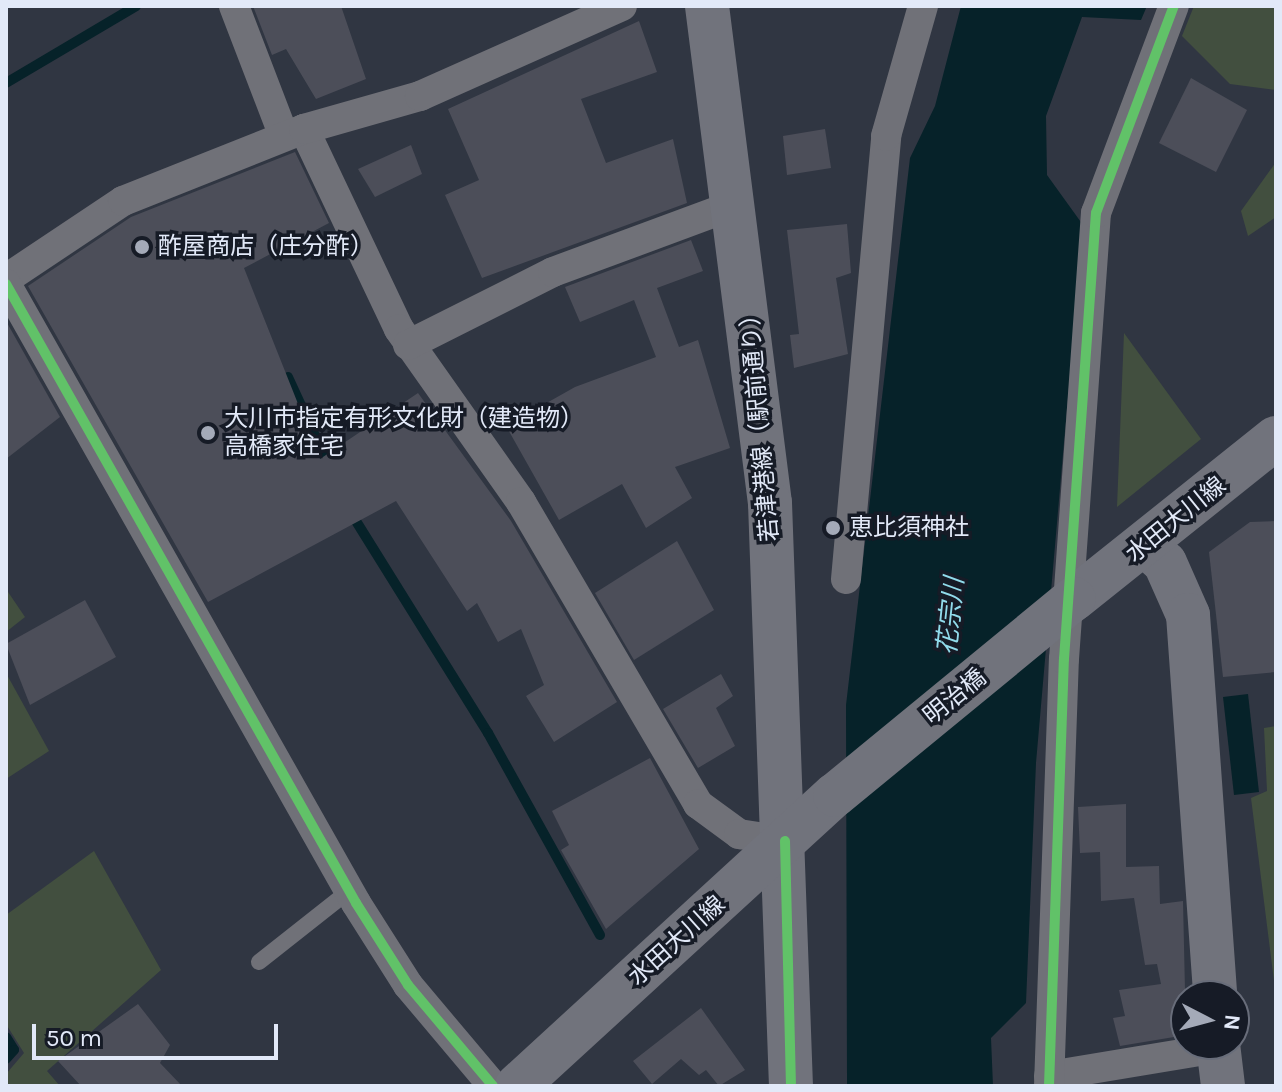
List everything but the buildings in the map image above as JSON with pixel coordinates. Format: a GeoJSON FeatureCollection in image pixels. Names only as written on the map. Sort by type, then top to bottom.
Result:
{"type":"FeatureCollection","features":[{"type":"Feature","properties":{"kind":"main road","name":"若津港線（駅前通り）"},"geometry":{"type":"LineString","coordinates":[[707,6],[770,503],[785,841],[791,1086]]}},
{"type":"Feature","properties":{"kind":"main road","name":"水田大川線"},"geometry":{"type":"LineString","coordinates":[[1074,599],[1146,546],[1276,438]]}},
{"type":"Feature","properties":{"kind":"main road"},"geometry":{"type":"LineString","coordinates":[[1146,546],[1165,563],[1188,615],[1214,980]]}},
{"type":"Feature","properties":{"kind":"main road","name":"明治橋"},"geometry":{"type":"LineString","coordinates":[[835,795],[1074,599]]}},
{"type":"Feature","properties":{"kind":"main road","name":"水田大川線"},"geometry":{"type":"LineString","coordinates":[[517,1086],[835,795]]}},
{"type":"Feature","properties":{"kind":"street"},"geometry":{"type":"LineString","coordinates":[[234,6],[294,133],[408,345],[521,502],[698,804],[739,834],[785,841]]}},
{"type":"Feature","properties":{"kind":"street"},"geometry":{"type":"LineString","coordinates":[[493,1086],[408,985],[349,891],[6,282],[123,201],[294,133],[420,96],[622,6]]}},
{"type":"Feature","properties":{"kind":"street"},"geometry":{"type":"LineString","coordinates":[[846,579],[886,136],[923,6]]}},
{"type":"Feature","properties":{"kind":"street"},"geometry":{"type":"LineString","coordinates":[[1174,6],[1096,213],[1064,659],[1049,1081],[1212,1060]]}},
{"type":"Feature","properties":{"kind":"street"},"geometry":{"type":"LineString","coordinates":[[408,345],[553,272],[734,205]]}},
{"type":"Feature","properties":{"kind":"lane"},"geometry":{"type":"LineString","coordinates":[[259,962],[349,891]]}},
{"type":"Feature","properties":{"kind":"green space"},"geometry":{"type":"Polygon","coordinates":[[[1194,6],[1276,7],[1276,90],[1230,84],[1182,36],[1194,6]]]}},
{"type":"Feature","properties":{"kind":"green space"},"geometry":{"type":"Polygon","coordinates":[[[1276,162],[1276,217],[1248,236],[1241,211],[1276,162]]]}},
{"type":"Feature","properties":{"kind":"green space"},"geometry":{"type":"Polygon","coordinates":[[[1124,333],[1201,439],[1117,507],[1124,333]]]}},
{"type":"Feature","properties":{"kind":"green space"},"geometry":{"type":"Polygon","coordinates":[[[6,589],[25,617],[6,632],[6,589]]]}},
{"type":"Feature","properties":{"kind":"green space"},"geometry":{"type":"Polygon","coordinates":[[[6,673],[49,751],[6,779],[6,673]]]}},
{"type":"Feature","properties":{"kind":"green space"},"geometry":{"type":"Polygon","coordinates":[[[1276,726],[1276,997],[1251,798],[1267,791],[1264,728],[1276,726]]]}},
{"type":"Feature","properties":{"kind":"green space"},"geometry":{"type":"Polygon","coordinates":[[[94,851],[161,970],[47,1071],[60,1086],[6,1086],[6,1074],[24,1053],[6,1024],[6,915],[94,851]]]}},
{"type":"Feature","properties":{"kind":"water","name":"花宗川"},"geometry":{"type":"Polygon","coordinates":[[[961,6],[1147,6],[1141,20],[1082,17],[1046,116],[1047,175],[1083,225],[1036,763],[1026,1003],[991,1038],[993,1086],[847,1086],[846,705],[910,158],[935,106],[961,6]]]}},
{"type":"Feature","properties":{"kind":"water"},"geometry":{"type":"Polygon","coordinates":[[[1248,694],[1259,792],[1234,795],[1223,697],[1248,694]]]}},
{"type":"Feature","properties":{"kind":"waterway"},"geometry":{"type":"LineString","coordinates":[[6,83],[136,6]]}},
{"type":"Feature","properties":{"kind":"waterway"},"geometry":{"type":"LineString","coordinates":[[288,377],[329,466]]}},
{"type":"Feature","properties":{"kind":"waterway"},"geometry":{"type":"LineString","coordinates":[[351,513],[488,733],[600,935]]}},
{"type":"Feature","properties":{"kind":"waterway"},"geometry":{"type":"LineString","coordinates":[[6,1037],[14,1050],[6,1059]]}},
{"type":"Feature","properties":{"kind":"cycle path"},"geometry":{"type":"LineString","coordinates":[[1049,1086],[1064,659],[1096,213],[1174,6]]}},
{"type":"Feature","properties":{"kind":"cycle path"},"geometry":{"type":"LineString","coordinates":[[6,284],[356,903],[408,985],[493,1086]]}},
{"type":"Feature","properties":{"kind":"cycle path"},"geometry":{"type":"LineString","coordinates":[[785,841],[791,1086]]}},
{"type":"Feature","properties":{"kind":"place","name":"酢屋商店（庄分酢）"},"geometry":{"type":"Point","coordinates":[142,247]}},
{"type":"Feature","properties":{"kind":"place","name":"大川市指定有形文化財（建造物） 高橋家住宅"},"geometry":{"type":"Point","coordinates":[208,433]}},
{"type":"Feature","properties":{"kind":"place","name":"恵比須神社"},"geometry":{"type":"Point","coordinates":[833,528]}}]}
